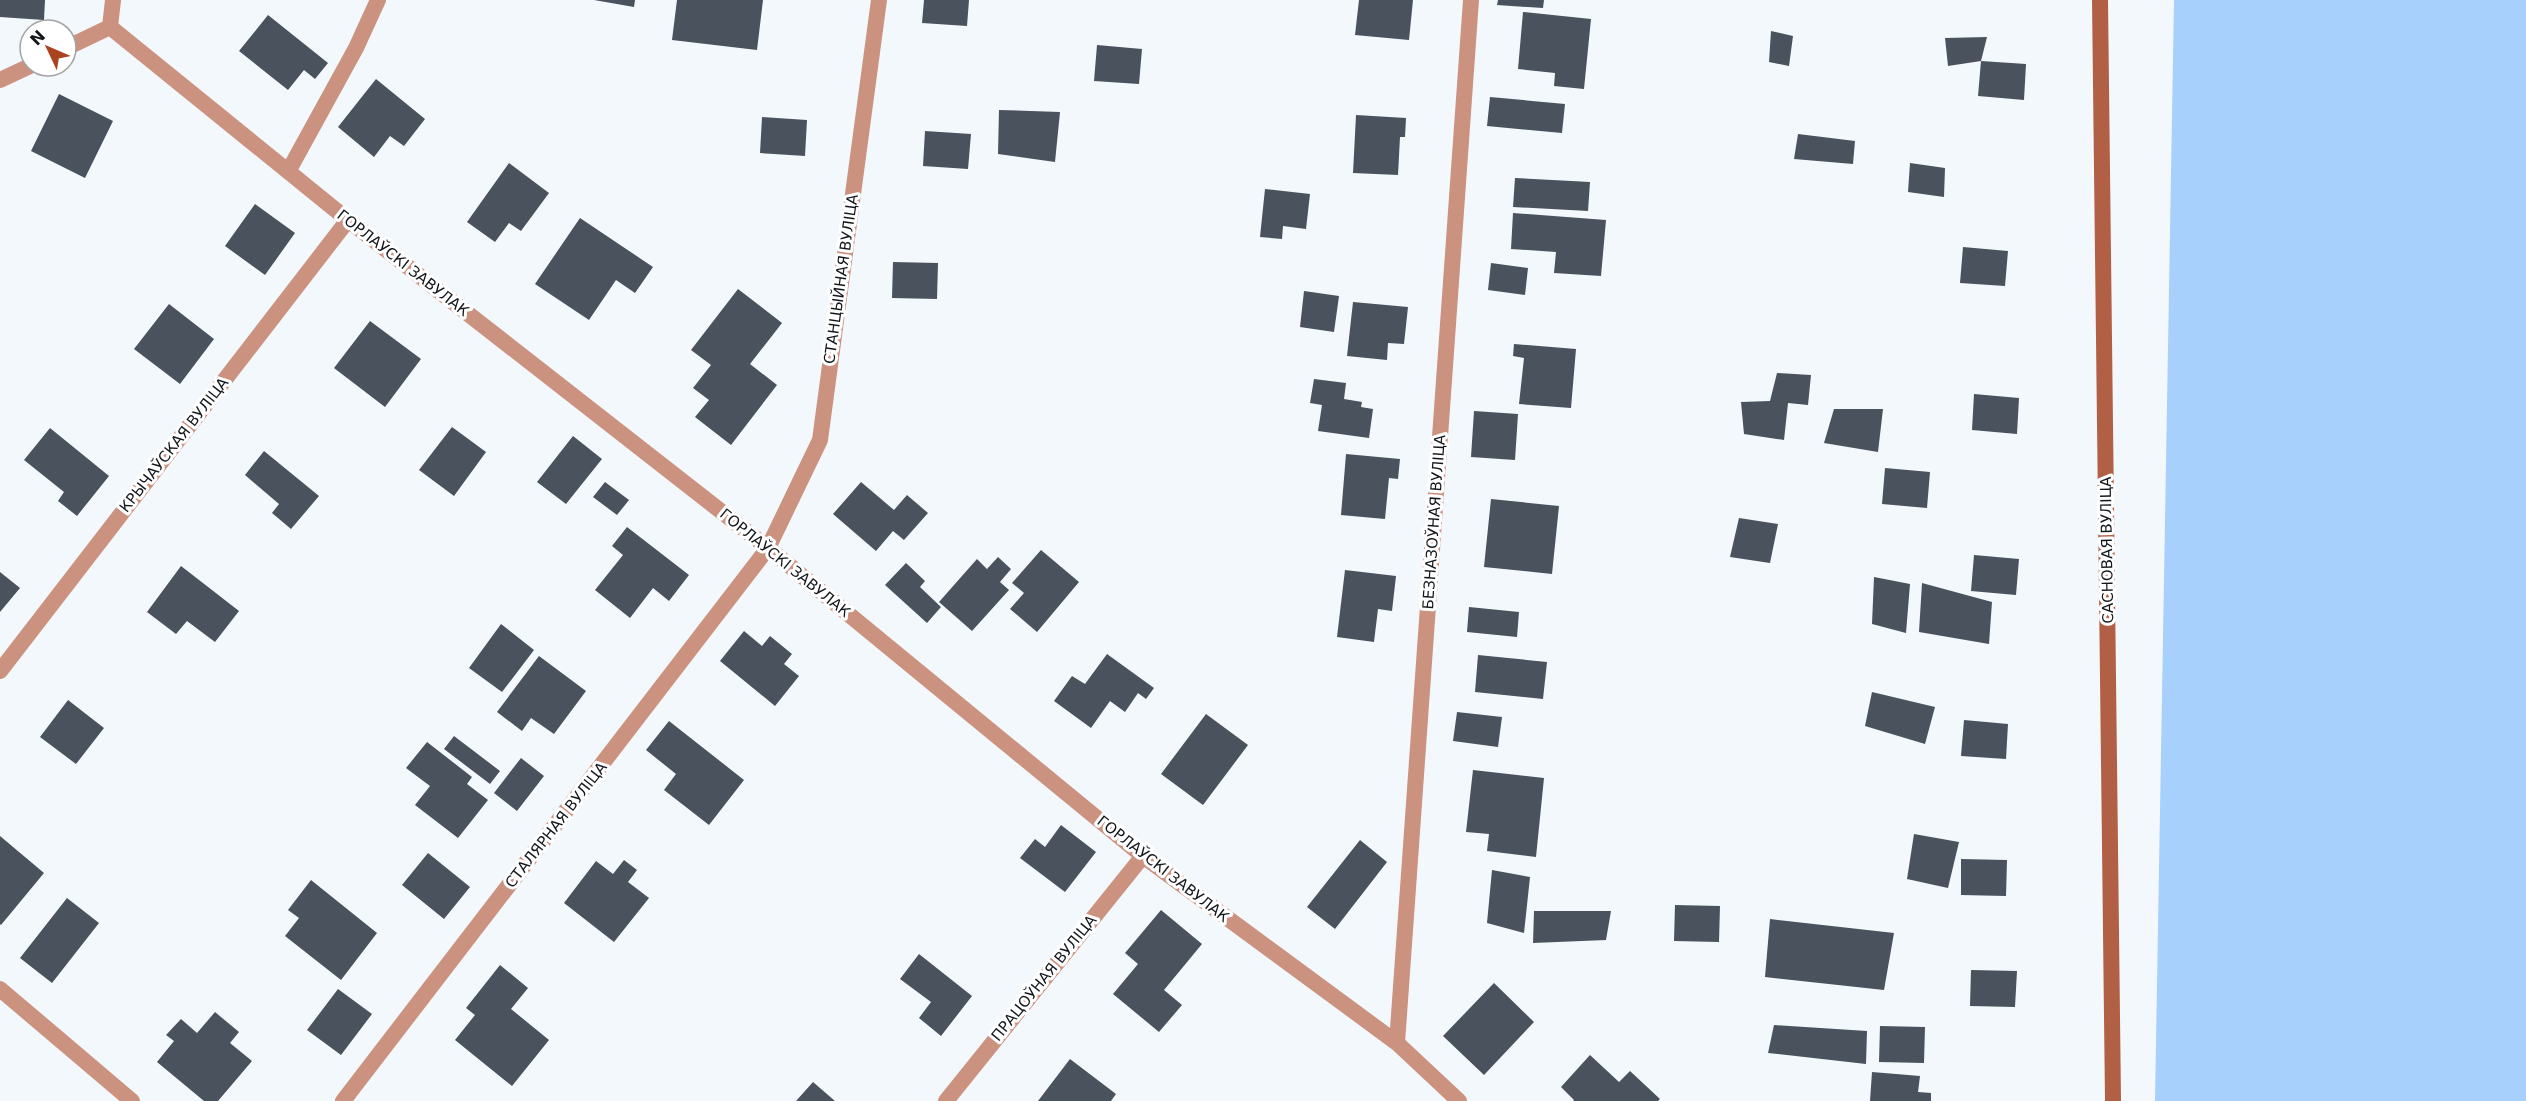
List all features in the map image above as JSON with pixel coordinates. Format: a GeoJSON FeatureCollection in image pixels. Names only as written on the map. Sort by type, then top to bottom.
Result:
{"type":"FeatureCollection","features":[{"type":"Feature","properties":{"kind":"main road","name":"САСНОВАЯ ВУЛІЦА"},"geometry":{"type":"LineString","coordinates":[[2100,0],[2114,1101]]}},
{"type":"Feature","properties":{"kind":"street"},"geometry":{"type":"LineString","coordinates":[[78,42],[110,27],[112,0]]}},
{"type":"Feature","properties":{"kind":"street"},"geometry":{"type":"LineString","coordinates":[[289,170],[357,48],[378,0]]}},
{"type":"Feature","properties":{"kind":"street","name":"СТАНЦЫЙНАЯ ВУЛІЦА"},"geometry":{"type":"LineString","coordinates":[[768,548],[820,440],[879,0]]}},
{"type":"Feature","properties":{"kind":"street","name":"БЕЗНАЗОЎНАЯ ВУЛІЦА"},"geometry":{"type":"LineString","coordinates":[[1397,1043],[1471,0]]}},
{"type":"Feature","properties":{"kind":"street","name":"ГОРЛАЎСКІ ЗАВУЛАК"},"geometry":{"type":"LineString","coordinates":[[110,27],[348,220],[768,548],[1143,856],[1397,1043],[1459,1101]]}},
{"type":"Feature","properties":{"kind":"street"},"geometry":{"type":"LineString","coordinates":[[0,80],[18,72]]}},
{"type":"Feature","properties":{"kind":"street","name":"КРЫЧАЎСКАЯ ВУЛІЦА"},"geometry":{"type":"LineString","coordinates":[[0,671],[348,220]]}},
{"type":"Feature","properties":{"kind":"street","name":"СТАЛЯРНАЯ ВУЛІЦА"},"geometry":{"type":"LineString","coordinates":[[343,1101],[768,548]]}},
{"type":"Feature","properties":{"kind":"street","name":"ПРАЦОЎНАЯ ВУЛІЦА"},"geometry":{"type":"LineString","coordinates":[[946,1101],[1143,856]]}},
{"type":"Feature","properties":{"kind":"street"},"geometry":{"type":"LineString","coordinates":[[0,989],[132,1101]]}},
{"type":"Feature","properties":{"kind":"shaded area"},"geometry":{"type":"Polygon","coordinates":[[[2174,0],[2526,0],[2526,1101],[2155,1101],[2174,0]]]}},
{"type":"Feature","properties":{"kind":"building"},"geometry":{"type":"Polygon","coordinates":[[[0,0],[45,0],[44,18],[0,17],[0,0]]]}},
{"type":"Feature","properties":{"kind":"building"},"geometry":{"type":"Polygon","coordinates":[[[594,0],[635,0],[634,7],[594,0]]]}},
{"type":"Feature","properties":{"kind":"building"},"geometry":{"type":"Polygon","coordinates":[[[677,0],[763,0],[757,50],[672,40],[677,0]]]}},
{"type":"Feature","properties":{"kind":"building"},"geometry":{"type":"Polygon","coordinates":[[[924,0],[969,0],[967,26],[922,23],[924,0]]]}},
{"type":"Feature","properties":{"kind":"building"},"geometry":{"type":"Polygon","coordinates":[[[1359,0],[1413,0],[1409,40],[1355,35],[1359,0]]]}},
{"type":"Feature","properties":{"kind":"building"},"geometry":{"type":"Polygon","coordinates":[[[1498,0],[1544,0],[1543,8],[1497,5],[1498,0]]]}},
{"type":"Feature","properties":{"kind":"building"},"geometry":{"type":"Polygon","coordinates":[[[1523,12],[1591,19],[1584,89],[1554,86],[1555,73],[1518,69],[1523,12]]]}},
{"type":"Feature","properties":{"kind":"building"},"geometry":{"type":"Polygon","coordinates":[[[268,15],[328,63],[315,79],[304,70],[288,90],[239,51],[268,15]]]}},
{"type":"Feature","properties":{"kind":"building"},"geometry":{"type":"Polygon","coordinates":[[[1771,31],[1793,36],[1789,66],[1769,62],[1771,31]]]}},
{"type":"Feature","properties":{"kind":"building"},"geometry":{"type":"Polygon","coordinates":[[[1987,37],[1981,61],[1948,66],[1945,38],[1987,37]]]}},
{"type":"Feature","properties":{"kind":"building"},"geometry":{"type":"Polygon","coordinates":[[[1097,45],[1142,49],[1139,84],[1094,81],[1097,45]]]}},
{"type":"Feature","properties":{"kind":"building"},"geometry":{"type":"Polygon","coordinates":[[[1981,61],[2026,64],[2024,100],[1978,96],[1981,61]]]}},
{"type":"Feature","properties":{"kind":"building"},"geometry":{"type":"Polygon","coordinates":[[[376,79],[425,119],[404,146],[390,136],[374,157],[338,127],[376,79]]]}},
{"type":"Feature","properties":{"kind":"building"},"geometry":{"type":"Polygon","coordinates":[[[59,94],[113,121],[85,178],[31,151],[59,94]]]}},
{"type":"Feature","properties":{"kind":"building"},"geometry":{"type":"Polygon","coordinates":[[[1490,97],[1565,104],[1562,133],[1487,126],[1490,97]]]}},
{"type":"Feature","properties":{"kind":"building"},"geometry":{"type":"Polygon","coordinates":[[[999,110],[1060,112],[1055,162],[998,154],[999,110]]]}},
{"type":"Feature","properties":{"kind":"building"},"geometry":{"type":"Polygon","coordinates":[[[1356,115],[1406,118],[1405,137],[1400,137],[1398,175],[1353,173],[1356,115]]]}},
{"type":"Feature","properties":{"kind":"building"},"geometry":{"type":"Polygon","coordinates":[[[762,117],[807,120],[805,156],[760,153],[762,117]]]}},
{"type":"Feature","properties":{"kind":"building"},"geometry":{"type":"Polygon","coordinates":[[[925,131],[971,134],[968,169],[923,166],[925,131]]]}},
{"type":"Feature","properties":{"kind":"building"},"geometry":{"type":"Polygon","coordinates":[[[1798,134],[1855,141],[1853,164],[1794,159],[1798,134]]]}},
{"type":"Feature","properties":{"kind":"building"},"geometry":{"type":"Polygon","coordinates":[[[509,163],[549,193],[521,231],[509,223],[495,242],[467,222],[509,163]]]}},
{"type":"Feature","properties":{"kind":"building"},"geometry":{"type":"Polygon","coordinates":[[[1910,163],[1945,168],[1944,197],[1908,192],[1910,163]]]}},
{"type":"Feature","properties":{"kind":"building"},"geometry":{"type":"Polygon","coordinates":[[[1515,178],[1590,182],[1588,211],[1513,207],[1515,178]]]}},
{"type":"Feature","properties":{"kind":"building"},"geometry":{"type":"Polygon","coordinates":[[[1265,189],[1310,194],[1306,229],[1283,226],[1282,239],[1260,237],[1265,189]]]}},
{"type":"Feature","properties":{"kind":"building"},"geometry":{"type":"Polygon","coordinates":[[[255,204],[295,233],[265,275],[225,246],[255,204]]]}},
{"type":"Feature","properties":{"kind":"building"},"geometry":{"type":"Polygon","coordinates":[[[1513,213],[1606,220],[1601,276],[1554,273],[1556,252],[1511,249],[1513,213]]]}},
{"type":"Feature","properties":{"kind":"building"},"geometry":{"type":"Polygon","coordinates":[[[580,218],[653,267],[635,293],[616,280],[589,320],[535,284],[580,218]]]}},
{"type":"Feature","properties":{"kind":"building"},"geometry":{"type":"Polygon","coordinates":[[[1963,247],[2008,251],[2005,286],[1960,283],[1963,247]]]}},
{"type":"Feature","properties":{"kind":"building"},"geometry":{"type":"Polygon","coordinates":[[[893,262],[938,263],[937,299],[892,298],[893,262]]]}},
{"type":"Feature","properties":{"kind":"building"},"geometry":{"type":"Polygon","coordinates":[[[1491,263],[1528,268],[1525,295],[1488,290],[1491,263]]]}},
{"type":"Feature","properties":{"kind":"building"},"geometry":{"type":"Polygon","coordinates":[[[738,289],[782,323],[750,364],[777,385],[731,445],[695,417],[709,400],[693,388],[711,365],[691,350],[738,289]]]}},
{"type":"Feature","properties":{"kind":"building"},"geometry":{"type":"Polygon","coordinates":[[[1304,291],[1339,296],[1334,332],[1300,327],[1304,291]]]}},
{"type":"Feature","properties":{"kind":"building"},"geometry":{"type":"Polygon","coordinates":[[[1353,302],[1408,307],[1404,344],[1388,343],[1387,360],[1347,356],[1353,302]]]}},
{"type":"Feature","properties":{"kind":"building"},"geometry":{"type":"Polygon","coordinates":[[[169,304],[214,339],[180,384],[134,349],[169,304]]]}},
{"type":"Feature","properties":{"kind":"building"},"geometry":{"type":"Polygon","coordinates":[[[370,321],[421,359],[385,407],[334,368],[370,321]]]}},
{"type":"Feature","properties":{"kind":"building"},"geometry":{"type":"Polygon","coordinates":[[[1514,344],[1576,349],[1571,408],[1519,404],[1524,358],[1513,356],[1514,344]]]}},
{"type":"Feature","properties":{"kind":"building"},"geometry":{"type":"Polygon","coordinates":[[[1777,373],[1811,375],[1808,405],[1788,403],[1784,440],[1744,434],[1741,402],[1770,401],[1777,373]]]}},
{"type":"Feature","properties":{"kind":"building"},"geometry":{"type":"Polygon","coordinates":[[[1314,379],[1346,383],[1344,399],[1362,402],[1361,407],[1373,409],[1369,438],[1318,431],[1322,405],[1310,403],[1314,379]]]}},
{"type":"Feature","properties":{"kind":"building"},"geometry":{"type":"Polygon","coordinates":[[[1974,394],[2019,398],[2017,434],[1972,430],[1974,394]]]}},
{"type":"Feature","properties":{"kind":"building"},"geometry":{"type":"Polygon","coordinates":[[[1834,409],[1883,409],[1878,452],[1824,443],[1834,409]]]}},
{"type":"Feature","properties":{"kind":"building"},"geometry":{"type":"Polygon","coordinates":[[[1474,411],[1518,414],[1515,460],[1471,457],[1474,411]]]}},
{"type":"Feature","properties":{"kind":"building"},"geometry":{"type":"Polygon","coordinates":[[[452,427],[486,452],[454,496],[419,470],[452,427]]]}},
{"type":"Feature","properties":{"kind":"building"},"geometry":{"type":"Polygon","coordinates":[[[50,428],[109,476],[77,516],[58,501],[64,492],[24,460],[50,428]]]}},
{"type":"Feature","properties":{"kind":"building"},"geometry":{"type":"Polygon","coordinates":[[[573,436],[602,459],[566,504],[537,482],[573,436]]]}},
{"type":"Feature","properties":{"kind":"building"},"geometry":{"type":"Polygon","coordinates":[[[264,451],[319,496],[291,529],[272,513],[279,504],[245,475],[264,451]]]}},
{"type":"Feature","properties":{"kind":"building"},"geometry":{"type":"Polygon","coordinates":[[[1346,454],[1400,459],[1398,479],[1389,478],[1385,519],[1341,515],[1346,454]]]}},
{"type":"Feature","properties":{"kind":"building"},"geometry":{"type":"Polygon","coordinates":[[[1885,468],[1930,472],[1927,508],[1882,504],[1885,468]]]}},
{"type":"Feature","properties":{"kind":"building"},"geometry":{"type":"Polygon","coordinates":[[[605,482],[629,500],[617,515],[593,497],[605,482]]]}},
{"type":"Feature","properties":{"kind":"building"},"geometry":{"type":"Polygon","coordinates":[[[861,482],[894,510],[907,495],[928,513],[904,540],[893,531],[876,551],[833,514],[861,482]]]}},
{"type":"Feature","properties":{"kind":"building"},"geometry":{"type":"Polygon","coordinates":[[[1491,499],[1559,506],[1552,574],[1484,567],[1491,499]]]}},
{"type":"Feature","properties":{"kind":"building"},"geometry":{"type":"Polygon","coordinates":[[[1739,518],[1778,524],[1770,563],[1730,557],[1739,518]]]}},
{"type":"Feature","properties":{"kind":"building"},"geometry":{"type":"Polygon","coordinates":[[[627,527],[689,575],[669,601],[653,588],[630,618],[595,590],[623,555],[612,546],[627,527]]]}},
{"type":"Feature","properties":{"kind":"building"},"geometry":{"type":"Polygon","coordinates":[[[1041,550],[1079,582],[1037,632],[1010,609],[1024,593],[1012,583],[1041,550]]]}},
{"type":"Feature","properties":{"kind":"building"},"geometry":{"type":"Polygon","coordinates":[[[1974,555],[2019,559],[2016,595],[1971,591],[1974,555]]]}},
{"type":"Feature","properties":{"kind":"building"},"geometry":{"type":"Polygon","coordinates":[[[998,557],[1011,569],[1000,582],[1009,590],[972,631],[939,602],[977,559],[987,569],[998,557]]]}},
{"type":"Feature","properties":{"kind":"building"},"geometry":{"type":"Polygon","coordinates":[[[906,563],[925,581],[920,587],[941,607],[927,623],[885,585],[906,563]]]}},
{"type":"Feature","properties":{"kind":"building"},"geometry":{"type":"Polygon","coordinates":[[[181,566],[239,611],[215,642],[187,621],[176,634],[147,612],[181,566]]]}},
{"type":"Feature","properties":{"kind":"building"},"geometry":{"type":"Polygon","coordinates":[[[1345,570],[1396,576],[1392,611],[1378,609],[1374,642],[1337,637],[1345,570]]]}},
{"type":"Feature","properties":{"kind":"building"},"geometry":{"type":"Polygon","coordinates":[[[0,572],[20,588],[0,612],[0,572]]]}},
{"type":"Feature","properties":{"kind":"building"},"geometry":{"type":"Polygon","coordinates":[[[1874,577],[1910,584],[1906,633],[1872,624],[1874,577]]]}},
{"type":"Feature","properties":{"kind":"building"},"geometry":{"type":"Polygon","coordinates":[[[1922,583],[1992,602],[1989,644],[1919,632],[1922,583]]]}},
{"type":"Feature","properties":{"kind":"building"},"geometry":{"type":"Polygon","coordinates":[[[1469,607],[1519,612],[1517,637],[1467,632],[1469,607]]]}},
{"type":"Feature","properties":{"kind":"building"},"geometry":{"type":"Polygon","coordinates":[[[501,624],[534,650],[502,692],[469,668],[501,624]]]}},
{"type":"Feature","properties":{"kind":"building"},"geometry":{"type":"Polygon","coordinates":[[[744,631],[762,646],[770,636],[792,654],[784,664],[799,676],[775,706],[720,661],[744,631]]]}},
{"type":"Feature","properties":{"kind":"building"},"geometry":{"type":"Polygon","coordinates":[[[1107,654],[1154,688],[1146,699],[1138,693],[1125,712],[1110,701],[1091,728],[1054,701],[1072,676],[1085,684],[1107,654]]]}},
{"type":"Feature","properties":{"kind":"building"},"geometry":{"type":"Polygon","coordinates":[[[1478,655],[1547,662],[1543,699],[1475,692],[1478,655]]]}},
{"type":"Feature","properties":{"kind":"building"},"geometry":{"type":"Polygon","coordinates":[[[539,656],[586,691],[554,734],[531,718],[522,731],[497,712],[539,656]]]}},
{"type":"Feature","properties":{"kind":"building"},"geometry":{"type":"Polygon","coordinates":[[[1872,692],[1935,707],[1925,744],[1865,726],[1872,692]]]}},
{"type":"Feature","properties":{"kind":"building"},"geometry":{"type":"Polygon","coordinates":[[[68,700],[104,728],[76,764],[40,737],[68,700]]]}},
{"type":"Feature","properties":{"kind":"building"},"geometry":{"type":"Polygon","coordinates":[[[1457,712],[1502,717],[1498,747],[1453,741],[1457,712]]]}},
{"type":"Feature","properties":{"kind":"building"},"geometry":{"type":"Polygon","coordinates":[[[1206,714],[1248,745],[1203,805],[1161,774],[1206,714]]]}},
{"type":"Feature","properties":{"kind":"building"},"geometry":{"type":"Polygon","coordinates":[[[1964,720],[2008,724],[2006,759],[1961,756],[1964,720]]]}},
{"type":"Feature","properties":{"kind":"building"},"geometry":{"type":"Polygon","coordinates":[[[669,721],[744,780],[709,825],[664,790],[676,774],[646,750],[669,721]]]}},
{"type":"Feature","properties":{"kind":"building"},"geometry":{"type":"Polygon","coordinates":[[[454,736],[500,771],[490,784],[444,749],[454,736]]]}},
{"type":"Feature","properties":{"kind":"building"},"geometry":{"type":"Polygon","coordinates":[[[427,742],[472,777],[467,784],[488,800],[458,838],[415,805],[430,786],[406,768],[427,742]]]}},
{"type":"Feature","properties":{"kind":"building"},"geometry":{"type":"Polygon","coordinates":[[[521,758],[544,776],[517,811],[494,793],[521,758]]]}},
{"type":"Feature","properties":{"kind":"building"},"geometry":{"type":"Polygon","coordinates":[[[1473,770],[1544,778],[1536,857],[1487,851],[1489,834],[1466,832],[1473,770]]]}},
{"type":"Feature","properties":{"kind":"building"},"geometry":{"type":"Polygon","coordinates":[[[1061,825],[1096,852],[1065,892],[1020,858],[1035,839],[1045,847],[1061,825]]]}},
{"type":"Feature","properties":{"kind":"building"},"geometry":{"type":"Polygon","coordinates":[[[1914,834],[1959,842],[1948,888],[1907,879],[1914,834]]]}},
{"type":"Feature","properties":{"kind":"building"},"geometry":{"type":"Polygon","coordinates":[[[0,836],[44,873],[1,925],[0,924],[0,836]]]}},
{"type":"Feature","properties":{"kind":"building"},"geometry":{"type":"Polygon","coordinates":[[[1360,840],[1387,862],[1335,929],[1307,907],[1360,840]]]}},
{"type":"Feature","properties":{"kind":"building"},"geometry":{"type":"Polygon","coordinates":[[[428,853],[470,887],[444,919],[402,885],[428,853]]]}},
{"type":"Feature","properties":{"kind":"building"},"geometry":{"type":"Polygon","coordinates":[[[1961,859],[2007,860],[2006,896],[1961,895],[1961,859]]]}},
{"type":"Feature","properties":{"kind":"building"},"geometry":{"type":"Polygon","coordinates":[[[624,860],[637,870],[628,882],[649,898],[614,942],[564,903],[596,861],[613,874],[624,860]]]}},
{"type":"Feature","properties":{"kind":"building"},"geometry":{"type":"Polygon","coordinates":[[[1492,870],[1530,877],[1524,933],[1487,923],[1492,870]]]}},
{"type":"Feature","properties":{"kind":"building"},"geometry":{"type":"Polygon","coordinates":[[[311,880],[377,933],[341,980],[285,936],[299,918],[288,910],[311,880]]]}},
{"type":"Feature","properties":{"kind":"building"},"geometry":{"type":"Polygon","coordinates":[[[67,898],[99,923],[52,983],[20,958],[67,898]]]}},
{"type":"Feature","properties":{"kind":"building"},"geometry":{"type":"Polygon","coordinates":[[[1675,905],[1720,906],[1719,942],[1674,941],[1675,905]]]}},
{"type":"Feature","properties":{"kind":"building"},"geometry":{"type":"Polygon","coordinates":[[[1161,910],[1202,944],[1164,990],[1182,1005],[1159,1032],[1113,994],[1138,964],[1125,953],[1161,910]]]}},
{"type":"Feature","properties":{"kind":"building"},"geometry":{"type":"Polygon","coordinates":[[[1534,911],[1611,911],[1606,940],[1533,943],[1534,911]]]}},
{"type":"Feature","properties":{"kind":"building"},"geometry":{"type":"Polygon","coordinates":[[[1770,919],[1894,933],[1884,990],[1765,977],[1770,919]]]}},
{"type":"Feature","properties":{"kind":"building"},"geometry":{"type":"Polygon","coordinates":[[[919,954],[972,996],[941,1036],[919,1018],[931,1002],[900,979],[919,954]]]}},
{"type":"Feature","properties":{"kind":"building"},"geometry":{"type":"Polygon","coordinates":[[[500,965],[528,988],[511,1009],[549,1040],[512,1086],[455,1040],[475,1015],[466,1008],[500,965]]]}},
{"type":"Feature","properties":{"kind":"building"},"geometry":{"type":"Polygon","coordinates":[[[1971,970],[2017,971],[2015,1007],[1970,1006],[1971,970]]]}},
{"type":"Feature","properties":{"kind":"building"},"geometry":{"type":"Polygon","coordinates":[[[1494,983],[1534,1022],[1484,1075],[1443,1036],[1494,983]]]}},
{"type":"Feature","properties":{"kind":"building"},"geometry":{"type":"Polygon","coordinates":[[[338,989],[372,1014],[341,1055],[307,1030],[338,989]]]}},
{"type":"Feature","properties":{"kind":"building"},"geometry":{"type":"Polygon","coordinates":[[[215,1012],[239,1032],[230,1043],[252,1061],[218,1101],[204,1101],[157,1062],[174,1041],[166,1035],[181,1019],[197,1033],[215,1012]]]}},
{"type":"Feature","properties":{"kind":"building"},"geometry":{"type":"Polygon","coordinates":[[[1774,1025],[1867,1031],[1866,1064],[1768,1053],[1774,1025]]]}},
{"type":"Feature","properties":{"kind":"building"},"geometry":{"type":"Polygon","coordinates":[[[1880,1026],[1925,1027],[1924,1063],[1879,1062],[1880,1026]]]}},
{"type":"Feature","properties":{"kind":"building"},"geometry":{"type":"Polygon","coordinates":[[[1590,1055],[1619,1082],[1630,1071],[1660,1099],[1658,1101],[1573,1101],[1561,1087],[1590,1055]]]}},
{"type":"Feature","properties":{"kind":"building"},"geometry":{"type":"Polygon","coordinates":[[[1070,1059],[1116,1094],[1111,1101],[1038,1101],[1070,1059]]]}},
{"type":"Feature","properties":{"kind":"building"},"geometry":{"type":"Polygon","coordinates":[[[1872,1072],[1920,1076],[1918,1092],[1931,1093],[1931,1101],[1870,1101],[1872,1072]]]}},
{"type":"Feature","properties":{"kind":"building"},"geometry":{"type":"Polygon","coordinates":[[[813,1082],[835,1101],[796,1101],[813,1082]]]}}]}
